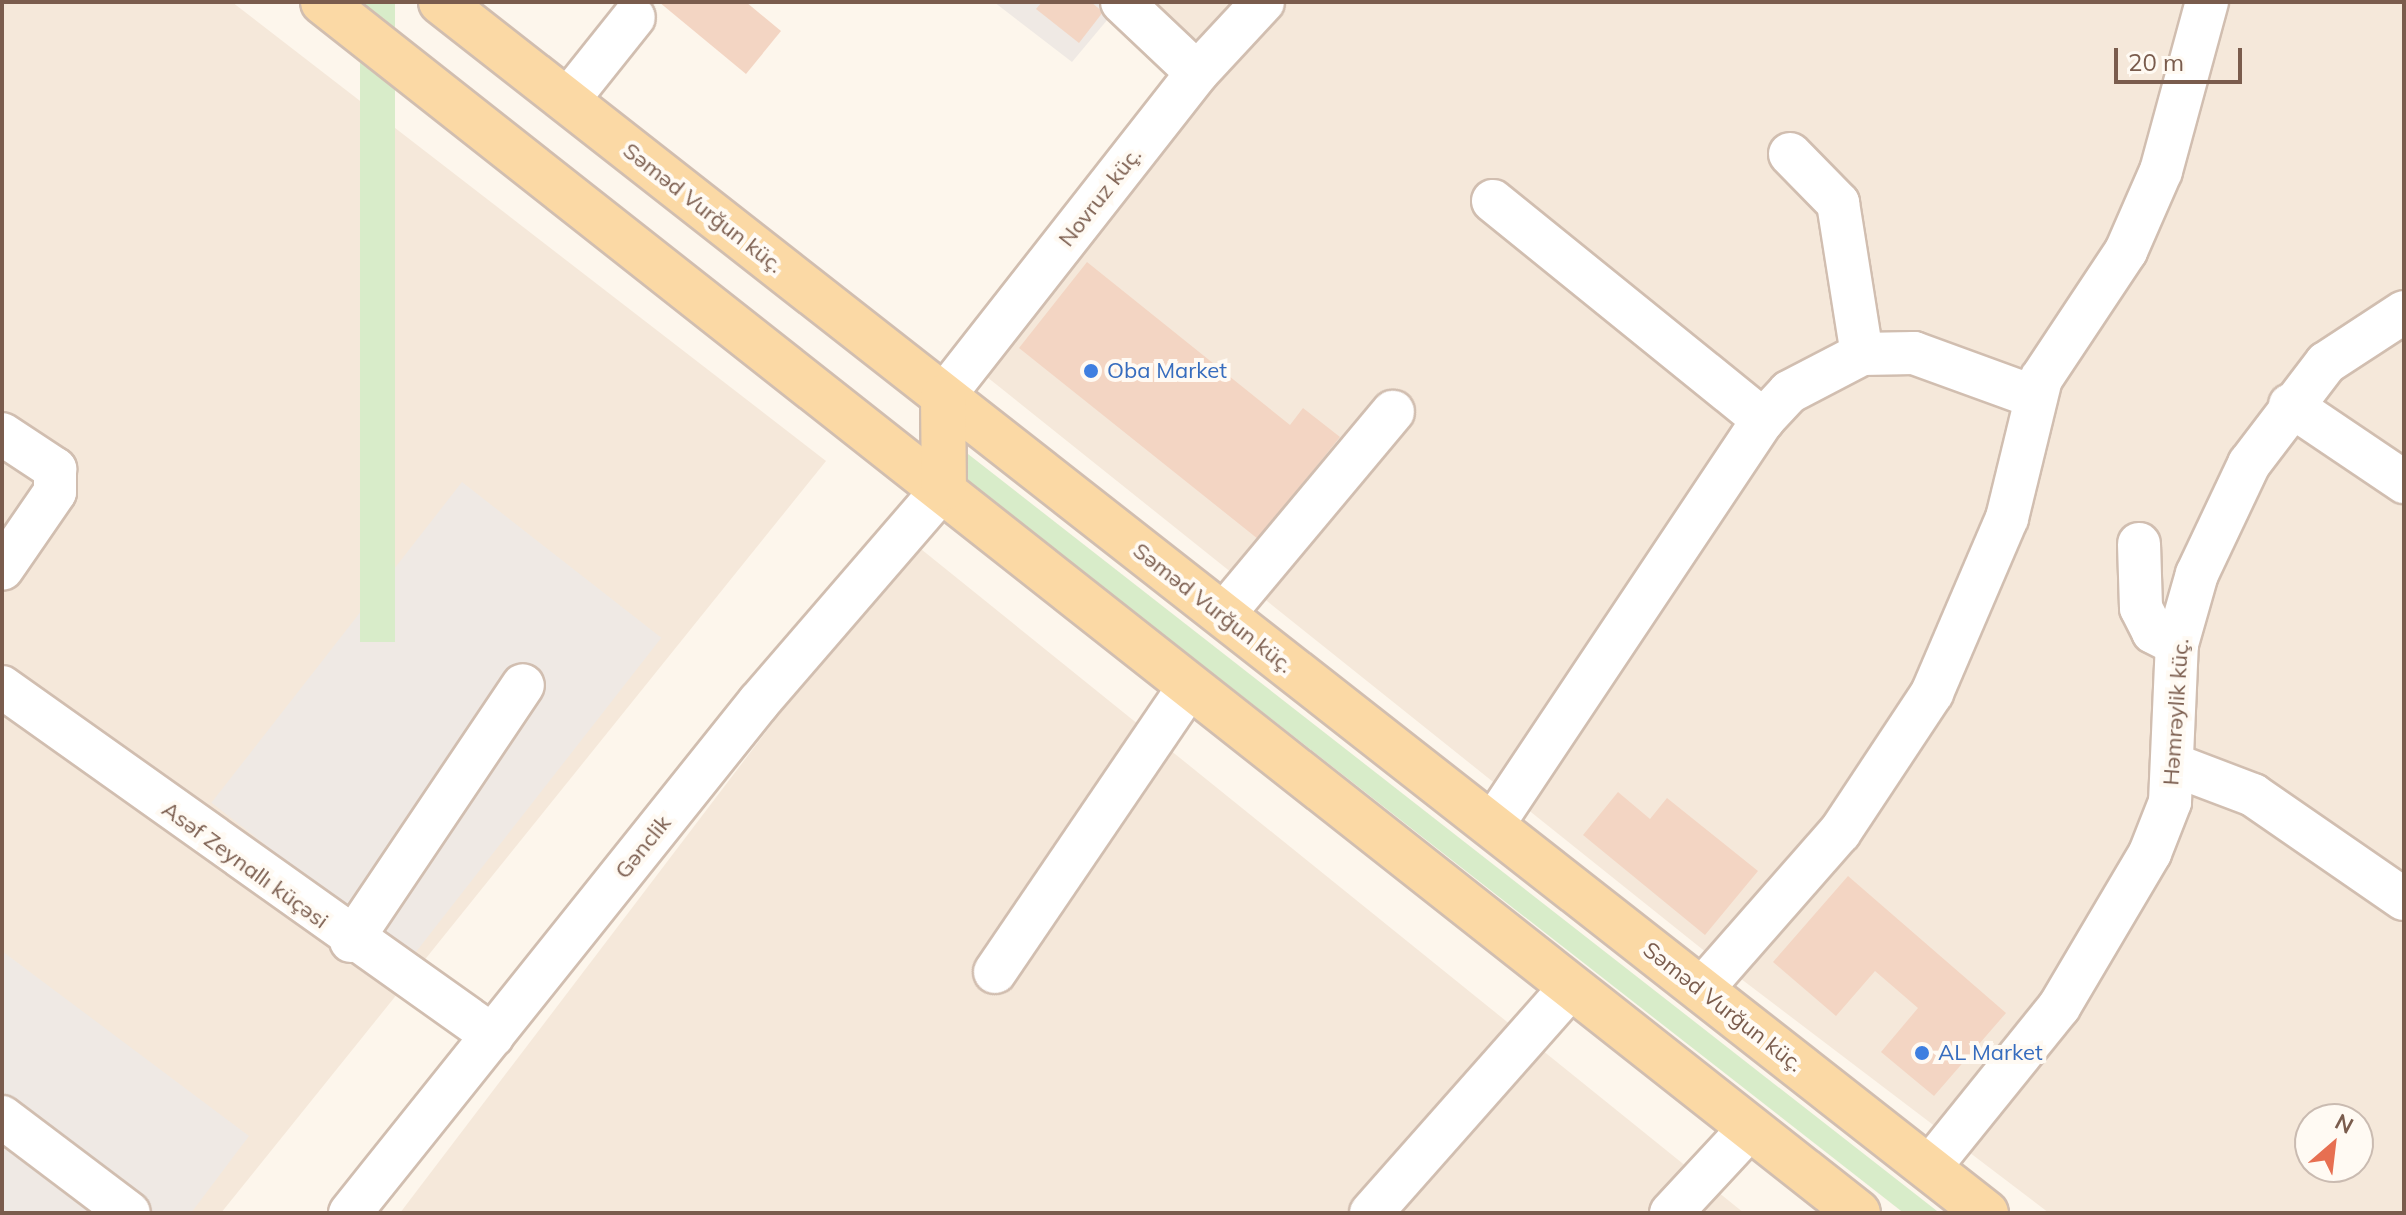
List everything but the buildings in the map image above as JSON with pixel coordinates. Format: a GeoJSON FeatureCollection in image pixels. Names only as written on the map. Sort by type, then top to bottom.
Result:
{"type":"FeatureCollection","features":[{"type":"Feature","properties":{"kind":"main road"},"geometry":{"type":"LineString","coordinates":[[323,2],[944,488],[1189,687],[1858,1213]]}},
{"type":"Feature","properties":{"kind":"main road","name":"Səməd Vurğun küç."},"geometry":{"type":"LineString","coordinates":[[441,2],[1986,1213]]}},
{"type":"Feature","properties":{"kind":"main road"},"geometry":{"type":"LineString","coordinates":[[943,397],[944,488]]}},
{"type":"Feature","properties":{"kind":"street"},"geometry":{"type":"LineString","coordinates":[[1122,2],[1197,73]]}},
{"type":"Feature","properties":{"kind":"street","name":"Novruz küç."},"geometry":{"type":"LineString","coordinates":[[943,397],[1197,73],[1263,2]]}},
{"type":"Feature","properties":{"kind":"street"},"geometry":{"type":"LineString","coordinates":[[1701,990],[1840,832],[1932,693],[2007,518],[2035,397],[2067,332],[2126,251],[2161,171],[2207,2]]}},
{"type":"Feature","properties":{"kind":"street"},"geometry":{"type":"LineString","coordinates":[[567,101],[634,17]]}},
{"type":"Feature","properties":{"kind":"street"},"geometry":{"type":"LineString","coordinates":[[1790,154],[1838,203],[1862,354]]}},
{"type":"Feature","properties":{"kind":"street"},"geometry":{"type":"LineString","coordinates":[[1493,201],[1763,420]]}},
{"type":"Feature","properties":{"kind":"street","name":"Həmrəylik küç."},"geometry":{"type":"LineString","coordinates":[[1929,1168],[2059,1007],[2116,916],[2165,815],[2174,765],[2177,644],[2226,509],[2290,405],[2326,363],[2404,312]]}},
{"type":"Feature","properties":{"kind":"street"},"geometry":{"type":"LineString","coordinates":[[1492,826],[1763,420],[1789,392],[1862,354],[1914,353],[2035,397]]}},
{"type":"Feature","properties":{"kind":"street"},"geometry":{"type":"LineString","coordinates":[[2290,405],[2404,482]]}},
{"type":"Feature","properties":{"kind":"street"},"geometry":{"type":"LineString","coordinates":[[1223,615],[1393,412]]}},
{"type":"Feature","properties":{"kind":"street"},"geometry":{"type":"LineString","coordinates":[[2,434],[55,469],[55,492],[2,569]]}},
{"type":"Feature","properties":{"kind":"street","name":"Gənclik"},"geometry":{"type":"LineString","coordinates":[[350,1213],[759,702],[944,488]]}},
{"type":"Feature","properties":{"kind":"street"},"geometry":{"type":"LineString","coordinates":[[2139,544],[2141,608],[2153,632],[2177,644]]}},
{"type":"Feature","properties":{"kind":"street"},"geometry":{"type":"LineString","coordinates":[[351,941],[523,685]]}},
{"type":"Feature","properties":{"kind":"street","name":"Asəf Zeynallı küçəsi"},"geometry":{"type":"LineString","coordinates":[[2,687],[351,941],[493,1036]]}},
{"type":"Feature","properties":{"kind":"street"},"geometry":{"type":"LineString","coordinates":[[995,972],[1189,687]]}},
{"type":"Feature","properties":{"kind":"street"},"geometry":{"type":"LineString","coordinates":[[2174,765],[2253,795],[2404,899]]}},
{"type":"Feature","properties":{"kind":"street"},"geometry":{"type":"LineString","coordinates":[[1371,1213],[1571,987]]}},
{"type":"Feature","properties":{"kind":"street"},"geometry":{"type":"LineString","coordinates":[[2,1117],[129,1213]]}},
{"type":"Feature","properties":{"kind":"street"},"geometry":{"type":"LineString","coordinates":[[1671,1213],[1750,1128]]}},
{"type":"Feature","properties":{"kind":"shaded area"},"geometry":{"type":"Polygon","coordinates":[[[2,2],[232,2],[826,461],[221,1213],[2,1213],[2,2]]]}},
{"type":"Feature","properties":{"kind":"shaded area"},"geometry":{"type":"Polygon","coordinates":[[[994,2],[1100,2],[1113,13],[1072,62],[994,2]]]}},
{"type":"Feature","properties":{"kind":"shaded area"},"geometry":{"type":"Polygon","coordinates":[[[1149,2],[2404,2],[2404,1213],[2049,1213],[1707,953],[977,369],[1226,70],[1149,2]]]}},
{"type":"Feature","properties":{"kind":"shaded area"},"geometry":{"type":"Polygon","coordinates":[[[462,482],[661,638],[411,958],[211,803],[462,482]]]}},
{"type":"Feature","properties":{"kind":"shaded area"},"geometry":{"type":"Polygon","coordinates":[[[911,541],[1744,1213],[400,1213],[911,541]]]}},
{"type":"Feature","properties":{"kind":"shaded area"},"geometry":{"type":"Polygon","coordinates":[[[2,951],[249,1136],[191,1213],[2,1213],[2,951]]]}},
{"type":"Feature","properties":{"kind":"green space"},"geometry":{"type":"Polygon","coordinates":[[[360,2],[395,2],[395,642],[360,642],[360,2]]]}},
{"type":"Feature","properties":{"kind":"green space"},"geometry":{"type":"Polygon","coordinates":[[[968,454],[1939,1213],[1904,1213],[954,471],[968,454]]]}},
{"type":"Feature","properties":{"kind":"place","name":"Oba Market"},"geometry":{"type":"Point","coordinates":[1091,371]}},
{"type":"Feature","properties":{"kind":"place","name":"AL Market"},"geometry":{"type":"Point","coordinates":[1922,1053]}}]}
